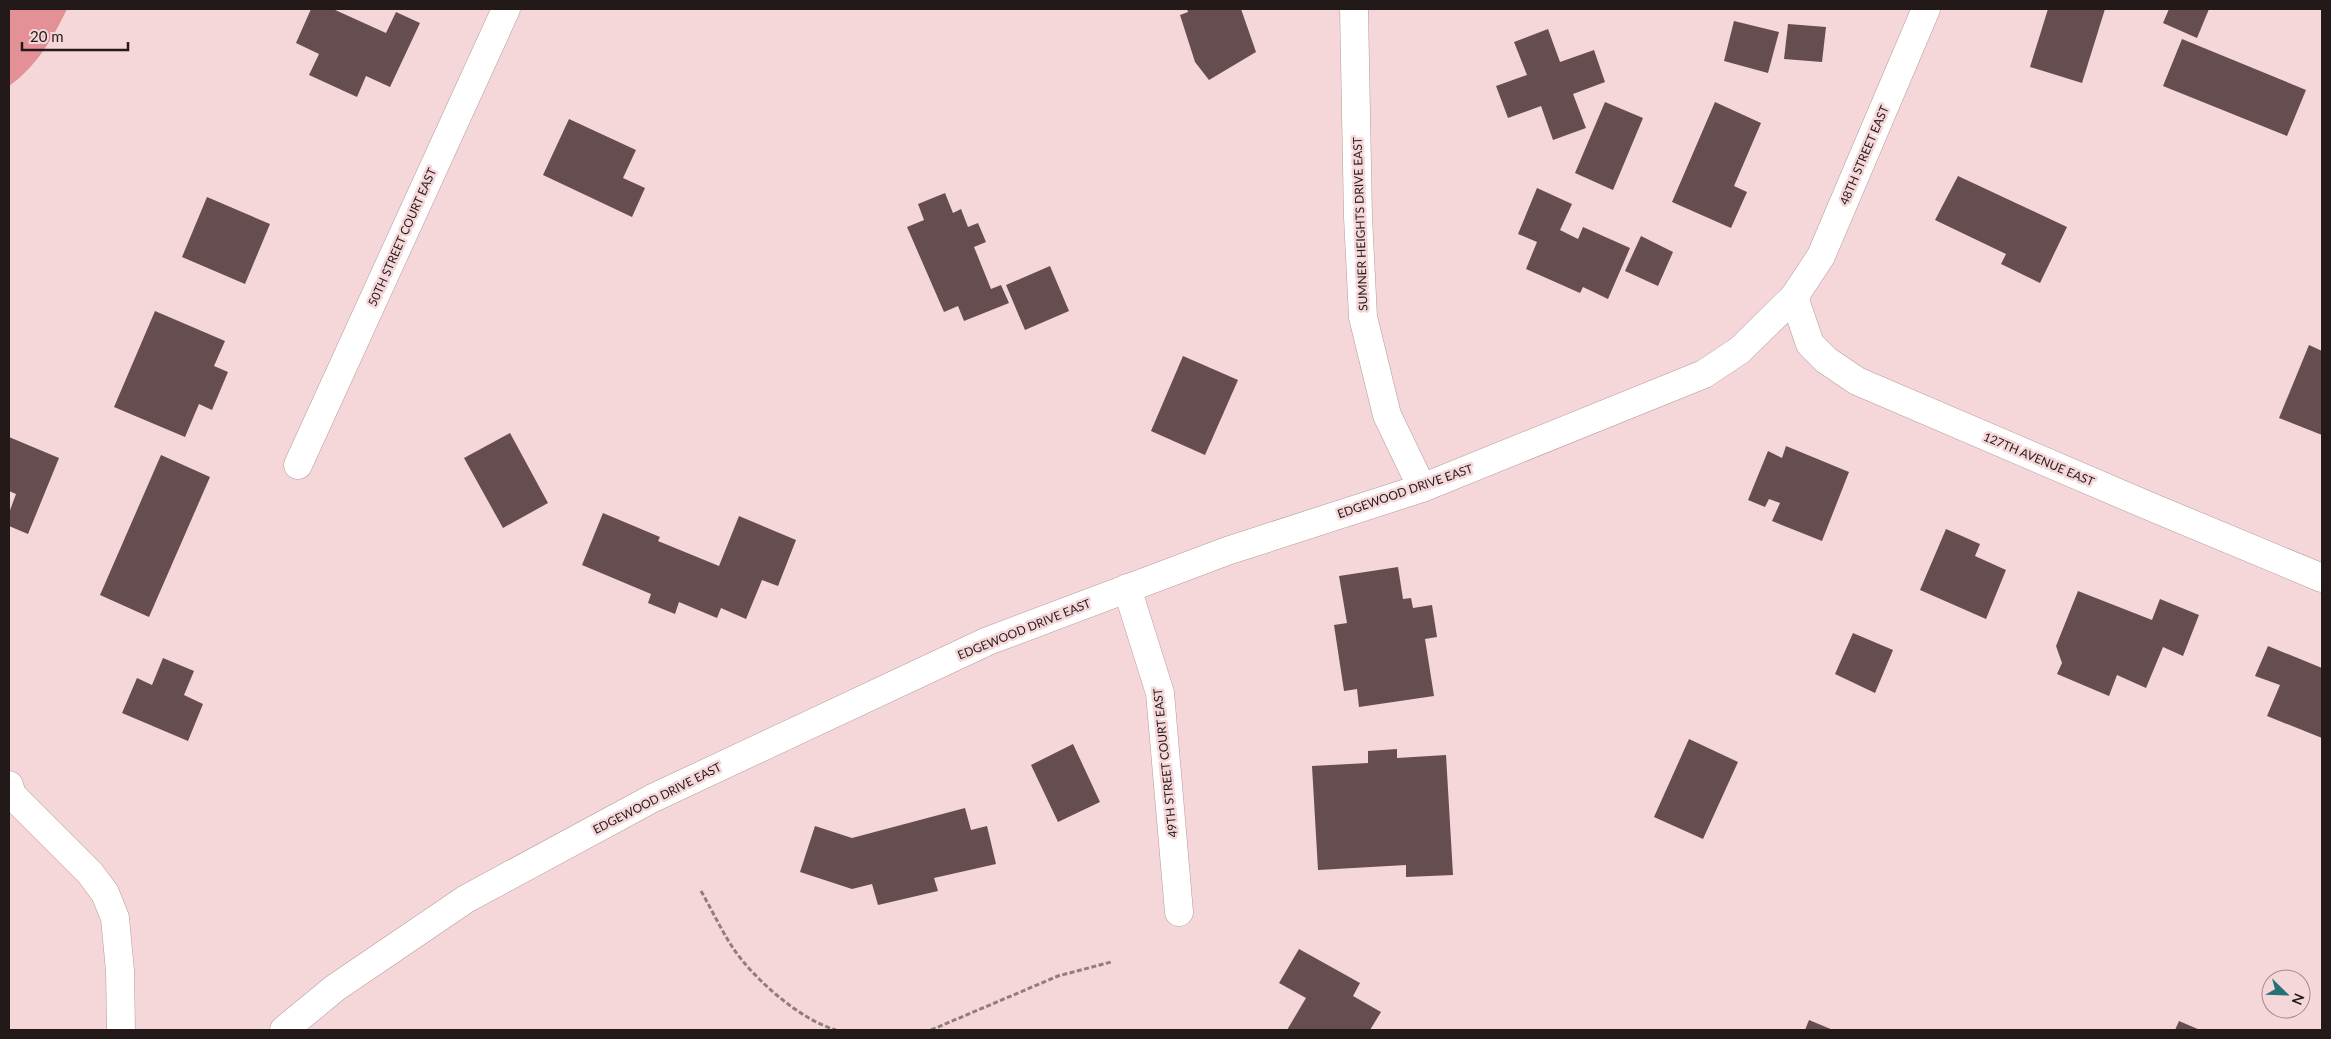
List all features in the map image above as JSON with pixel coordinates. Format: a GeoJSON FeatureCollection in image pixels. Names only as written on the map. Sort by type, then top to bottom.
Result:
{"type":"FeatureCollection","features":[{"type":"Feature","properties":{"kind":"street","name":"50TH STREET COURT EAST"},"geometry":{"type":"LineString","coordinates":[[298,465],[506,9]]}},
{"type":"Feature","properties":{"kind":"street","name":"SUMNER HEIGHTS DRIVE EAST"},"geometry":{"type":"LineString","coordinates":[[1354,9],[1358,217],[1363,317],[1388,415],[1422,488]]}},
{"type":"Feature","properties":{"kind":"street","name":"48TH STREET EAST"},"geometry":{"type":"LineString","coordinates":[[1794,297],[1821,256],[1926,9]]}},
{"type":"Feature","properties":{"kind":"street","name":"EDGEWOOD DRIVE EAST"},"geometry":{"type":"LineString","coordinates":[[284,1030],[335,988],[466,898],[653,798],[988,641],[1227,551],[1422,488],[1704,374],[1740,350],[1794,297]]}},
{"type":"Feature","properties":{"kind":"street","name":"127TH AVENUE EAST"},"geometry":{"type":"LineString","coordinates":[[1794,297],[1810,344],[1826,360],[1858,381],[2322,578]]}},
{"type":"Feature","properties":{"kind":"street","name":"49TH STREET COURT EAST"},"geometry":{"type":"LineString","coordinates":[[1127,588],[1160,693],[1179,912]]}},
{"type":"Feature","properties":{"kind":"street"},"geometry":{"type":"LineString","coordinates":[[10,792],[90,873],[105,893],[115,918],[120,971],[121,1030]]}},
{"type":"Feature","properties":{"kind":"path"},"geometry":{"type":"LineString","coordinates":[[701,891],[734,949],[760,978],[794,1009],[836,1030]]}},
{"type":"Feature","properties":{"kind":"path"},"geometry":{"type":"LineString","coordinates":[[931,1030],[1058,976],[1111,962]]}},
{"type":"Feature","properties":{"kind":"shaded area"},"geometry":{"type":"Polygon","coordinates":[[[9,9],[67,9],[56,31],[36,61],[9,86],[9,9]]]}},
{"type":"Feature","properties":{"kind":"building"},"geometry":{"type":"Polygon","coordinates":[[[311,9],[333,9],[386,33],[396,12],[420,23],[390,87],[366,76],[357,97],[309,75],[319,54],[296,43],[311,9]]]}},
{"type":"Feature","properties":{"kind":"building"},"geometry":{"type":"Polygon","coordinates":[[[1187,9],[1241,9],[1256,52],[1209,80],[1195,62],[1180,15],[1188,12],[1187,9]]]}},
{"type":"Feature","properties":{"kind":"building"},"geometry":{"type":"Polygon","coordinates":[[[2048,9],[2105,9],[2082,83],[2030,67],[2048,9]]]}},
{"type":"Feature","properties":{"kind":"building"},"geometry":{"type":"Polygon","coordinates":[[[2169,9],[2209,9],[2197,38],[2163,23],[2169,9]]]}},
{"type":"Feature","properties":{"kind":"building"},"geometry":{"type":"Polygon","coordinates":[[[1734,21],[1779,32],[1768,73],[1724,61],[1734,21]]]}},
{"type":"Feature","properties":{"kind":"building"},"geometry":{"type":"Polygon","coordinates":[[[1788,24],[1826,27],[1822,62],[1784,59],[1788,24]]]}},
{"type":"Feature","properties":{"kind":"building"},"geometry":{"type":"Polygon","coordinates":[[[1548,29],[1560,62],[1594,50],[1605,82],[1573,94],[1586,128],[1553,140],[1541,106],[1508,118],[1496,86],[1527,75],[1514,42],[1548,29]]]}},
{"type":"Feature","properties":{"kind":"building"},"geometry":{"type":"Polygon","coordinates":[[[2182,39],[2306,90],[2287,136],[2163,86],[2182,39]]]}},
{"type":"Feature","properties":{"kind":"building"},"geometry":{"type":"Polygon","coordinates":[[[1605,102],[1643,118],[1613,190],[1575,173],[1605,102]]]}},
{"type":"Feature","properties":{"kind":"building"},"geometry":{"type":"Polygon","coordinates":[[[1715,102],[1761,123],[1734,186],[1747,192],[1731,228],[1672,202],[1715,102]]]}},
{"type":"Feature","properties":{"kind":"building"},"geometry":{"type":"Polygon","coordinates":[[[569,119],[636,150],[623,178],[645,188],[632,217],[543,175],[569,119]]]}},
{"type":"Feature","properties":{"kind":"building"},"geometry":{"type":"Polygon","coordinates":[[[1958,176],[2067,227],[2040,283],[2001,264],[2006,254],[1935,220],[1958,176]]]}},
{"type":"Feature","properties":{"kind":"building"},"geometry":{"type":"Polygon","coordinates":[[[1537,188],[1572,204],[1560,230],[1578,239],[1583,227],[1630,248],[1608,299],[1583,287],[1580,293],[1526,269],[1537,242],[1518,234],[1537,188]]]}},
{"type":"Feature","properties":{"kind":"building"},"geometry":{"type":"Polygon","coordinates":[[[945,193],[953,213],[961,209],[968,227],[978,223],[986,242],[974,247],[991,289],[1001,285],[1009,303],[964,321],[958,306],[944,312],[907,227],[924,220],[918,204],[945,193]]]}},
{"type":"Feature","properties":{"kind":"building"},"geometry":{"type":"Polygon","coordinates":[[[207,197],[270,224],[245,284],[182,257],[207,197]]]}},
{"type":"Feature","properties":{"kind":"building"},"geometry":{"type":"Polygon","coordinates":[[[1641,236],[1673,252],[1658,286],[1625,271],[1641,236]]]}},
{"type":"Feature","properties":{"kind":"building"},"geometry":{"type":"Polygon","coordinates":[[[1050,266],[1069,311],[1025,330],[1006,285],[1050,266]]]}},
{"type":"Feature","properties":{"kind":"building"},"geometry":{"type":"Polygon","coordinates":[[[155,311],[225,341],[214,366],[228,372],[212,410],[199,404],[185,437],[114,407],[155,311]]]}},
{"type":"Feature","properties":{"kind":"building"},"geometry":{"type":"Polygon","coordinates":[[[2309,345],[2322,351],[2322,435],[2279,418],[2309,345]]]}},
{"type":"Feature","properties":{"kind":"building"},"geometry":{"type":"Polygon","coordinates":[[[1183,356],[1238,380],[1205,455],[1151,431],[1183,356]]]}},
{"type":"Feature","properties":{"kind":"building"},"geometry":{"type":"Polygon","coordinates":[[[510,433],[548,503],[503,528],[464,458],[510,433]]]}},
{"type":"Feature","properties":{"kind":"building"},"geometry":{"type":"Polygon","coordinates":[[[9,437],[59,458],[28,534],[9,526],[9,513],[16,494],[9,491],[9,437]]]}},
{"type":"Feature","properties":{"kind":"building"},"geometry":{"type":"Polygon","coordinates":[[[1786,446],[1849,472],[1822,541],[1772,521],[1780,503],[1769,499],[1765,507],[1748,500],[1768,451],[1782,458],[1786,446]]]}},
{"type":"Feature","properties":{"kind":"building"},"geometry":{"type":"Polygon","coordinates":[[[161,455],[210,477],[149,617],[100,595],[161,455]]]}},
{"type":"Feature","properties":{"kind":"building"},"geometry":{"type":"Polygon","coordinates":[[[603,513],[660,537],[658,541],[719,566],[739,516],[796,540],[778,586],[762,580],[746,619],[721,608],[717,618],[679,602],[675,614],[648,603],[651,594],[582,565],[603,513]]]}},
{"type":"Feature","properties":{"kind":"building"},"geometry":{"type":"Polygon","coordinates":[[[1946,529],[1980,544],[1975,556],[2006,570],[1986,619],[1920,590],[1946,529]]]}},
{"type":"Feature","properties":{"kind":"building"},"geometry":{"type":"Polygon","coordinates":[[[1398,567],[1403,599],[1411,598],[1413,608],[1432,605],[1437,637],[1425,639],[1434,696],[1359,707],[1357,689],[1344,691],[1334,625],[1347,623],[1339,576],[1398,567]]]}},
{"type":"Feature","properties":{"kind":"building"},"geometry":{"type":"Polygon","coordinates":[[[2078,591],[2152,620],[2160,599],[2199,615],[2183,656],[2163,647],[2146,688],[2117,675],[2109,696],[2057,674],[2062,663],[2056,646],[2078,591]]]}},
{"type":"Feature","properties":{"kind":"building"},"geometry":{"type":"Polygon","coordinates":[[[1853,633],[1893,650],[1875,693],[1835,674],[1853,633]]]}},
{"type":"Feature","properties":{"kind":"building"},"geometry":{"type":"Polygon","coordinates":[[[2268,646],[2322,668],[2322,738],[2267,716],[2280,685],[2255,676],[2268,646]]]}},
{"type":"Feature","properties":{"kind":"building"},"geometry":{"type":"Polygon","coordinates":[[[163,658],[194,671],[184,695],[203,704],[188,741],[122,713],[137,678],[152,685],[163,658]]]}},
{"type":"Feature","properties":{"kind":"building"},"geometry":{"type":"Polygon","coordinates":[[[1689,739],[1738,762],[1703,839],[1654,817],[1689,739]]]}},
{"type":"Feature","properties":{"kind":"building"},"geometry":{"type":"Polygon","coordinates":[[[1073,744],[1100,802],[1058,822],[1031,765],[1073,744]]]}},
{"type":"Feature","properties":{"kind":"building"},"geometry":{"type":"Polygon","coordinates":[[[1397,749],[1397,758],[1446,755],[1453,875],[1406,877],[1406,865],[1318,870],[1312,766],[1368,763],[1368,751],[1397,749]]]}},
{"type":"Feature","properties":{"kind":"building"},"geometry":{"type":"Polygon","coordinates":[[[965,808],[971,830],[987,826],[996,864],[934,878],[938,891],[878,905],[872,884],[852,889],[800,872],[815,826],[852,838],[965,808]]]}},
{"type":"Feature","properties":{"kind":"building"},"geometry":{"type":"Polygon","coordinates":[[[1299,949],[1360,983],[1353,996],[1381,1012],[1370,1030],[1287,1030],[1306,998],[1279,983],[1299,949]]]}},
{"type":"Feature","properties":{"kind":"building"},"geometry":{"type":"Polygon","coordinates":[[[1809,1020],[1833,1030],[1805,1030],[1809,1020]]]}},
{"type":"Feature","properties":{"kind":"building"},"geometry":{"type":"Polygon","coordinates":[[[2179,1021],[2200,1030],[2175,1030],[2179,1021]]]}}]}
